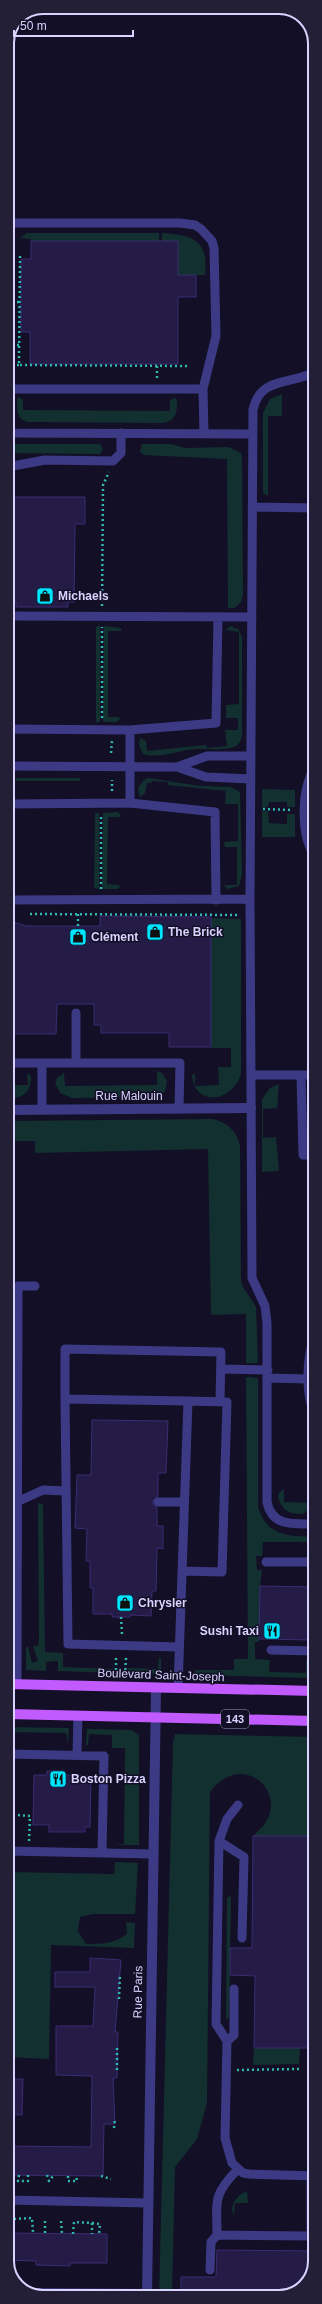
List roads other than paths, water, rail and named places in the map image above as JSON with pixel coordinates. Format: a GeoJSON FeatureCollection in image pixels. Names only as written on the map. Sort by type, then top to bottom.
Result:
{"type":"FeatureCollection","features":[{"type":"Feature","properties":{"kind":"main road","name":"Boulevard Saint-Joseph"},"geometry":{"type":"LineString","coordinates":[[14,1684],[308,1691]]}},
{"type":"Feature","properties":{"kind":"main road","name":"143"},"geometry":{"type":"LineString","coordinates":[[14,1714],[308,1721]]}},
{"type":"Feature","properties":{"kind":"street","name":"Rue Malouin"},"geometry":{"type":"LineString","coordinates":[[14,1110],[251,1108]]}},
{"type":"Feature","properties":{"kind":"street","name":"Rue Paris"},"geometry":{"type":"LineString","coordinates":[[147,2290],[156,1688]]}},
{"type":"Feature","properties":{"kind":"lane"},"geometry":{"type":"LineString","coordinates":[[14,223],[180,223],[195,225],[212,241],[215,263],[216,336],[203,389],[204,434]]}},
{"type":"Feature","properties":{"kind":"lane"},"geometry":{"type":"LineString","coordinates":[[308,374],[271,385],[262,391],[254,405],[250,899],[252,1278],[266,1312],[268,1374],[267,1480],[269,1512],[281,1522],[308,1524]]}},
{"type":"Feature","properties":{"kind":"lane"},"geometry":{"type":"LineString","coordinates":[[14,389],[203,389]]}},
{"type":"Feature","properties":{"kind":"lane"},"geometry":{"type":"LineString","coordinates":[[14,433],[253,434]]}},
{"type":"Feature","properties":{"kind":"lane"},"geometry":{"type":"LineString","coordinates":[[14,466],[45,460],[113,461],[121,453],[121,433]]}},
{"type":"Feature","properties":{"kind":"lane"},"geometry":{"type":"LineString","coordinates":[[253,507],[308,508]]}},
{"type":"Feature","properties":{"kind":"lane"},"geometry":{"type":"LineString","coordinates":[[14,616],[252,617]]}},
{"type":"Feature","properties":{"kind":"lane"},"geometry":{"type":"LineString","coordinates":[[14,729],[130,730],[216,723],[218,617]]}},
{"type":"Feature","properties":{"kind":"lane"},"geometry":{"type":"LineString","coordinates":[[130,730],[130,803]]}},
{"type":"Feature","properties":{"kind":"lane"},"geometry":{"type":"LineString","coordinates":[[14,766],[130,768],[177,767],[207,756],[251,756]]}},
{"type":"Feature","properties":{"kind":"lane"},"geometry":{"type":"LineString","coordinates":[[177,767],[206,777],[251,779]]}},
{"type":"Feature","properties":{"kind":"lane"},"geometry":{"type":"LineString","coordinates":[[308,779],[305,792],[306,834],[308,844]]}},
{"type":"Feature","properties":{"kind":"lane"},"geometry":{"type":"LineString","coordinates":[[14,804],[130,803],[215,812],[216,900]]}},
{"type":"Feature","properties":{"kind":"lane"},"geometry":{"type":"LineString","coordinates":[[14,900],[250,899]]}},
{"type":"Feature","properties":{"kind":"lane"},"geometry":{"type":"LineString","coordinates":[[76,1013],[76,1063]]}},
{"type":"Feature","properties":{"kind":"lane"},"geometry":{"type":"LineString","coordinates":[[14,1063],[180,1063],[179,1108]]}},
{"type":"Feature","properties":{"kind":"lane"},"geometry":{"type":"LineString","coordinates":[[42,1063],[42,1109]]}},
{"type":"Feature","properties":{"kind":"lane"},"geometry":{"type":"LineString","coordinates":[[251,1075],[308,1075]]}},
{"type":"Feature","properties":{"kind":"lane"},"geometry":{"type":"LineString","coordinates":[[301,1075],[303,1155],[308,1155]]}},
{"type":"Feature","properties":{"kind":"lane"},"geometry":{"type":"LineString","coordinates":[[14,1642],[18,1640],[18,1286],[35,1286]]}},
{"type":"Feature","properties":{"kind":"lane"},"geometry":{"type":"LineString","coordinates":[[179,1647],[68,1644],[65,1491],[65,1349],[221,1352],[220,1402]]}},
{"type":"Feature","properties":{"kind":"lane"},"geometry":{"type":"LineString","coordinates":[[221,1369],[308,1379],[308,1391]]}},
{"type":"Feature","properties":{"kind":"lane"},"geometry":{"type":"LineString","coordinates":[[65,1399],[227,1402],[222,1572],[182,1571]]}},
{"type":"Feature","properties":{"kind":"lane"},"geometry":{"type":"LineString","coordinates":[[178,1688],[188,1401]]}},
{"type":"Feature","properties":{"kind":"lane"},"geometry":{"type":"LineString","coordinates":[[18,1501],[43,1490],[65,1491]]}},
{"type":"Feature","properties":{"kind":"lane"},"geometry":{"type":"LineString","coordinates":[[158,1502],[184,1502]]}},
{"type":"Feature","properties":{"kind":"lane"},"geometry":{"type":"LineString","coordinates":[[266,1562],[308,1562]]}},
{"type":"Feature","properties":{"kind":"lane"},"geometry":{"type":"LineString","coordinates":[[272,1650],[308,1651]]}},
{"type":"Feature","properties":{"kind":"lane"},"geometry":{"type":"LineString","coordinates":[[77,1755],[78,1716]]}},
{"type":"Feature","properties":{"kind":"lane"},"geometry":{"type":"LineString","coordinates":[[14,1754],[104,1756],[102,1853]]}},
{"type":"Feature","properties":{"kind":"lane"},"geometry":{"type":"LineString","coordinates":[[238,1805],[227,1819],[219,1841],[216,2024],[227,2041],[225,2138],[229,2156],[238,2169],[249,2174],[308,2176]]}},
{"type":"Feature","properties":{"kind":"lane"},"geometry":{"type":"LineString","coordinates":[[219,1841],[244,1857],[242,1938]]}},
{"type":"Feature","properties":{"kind":"lane"},"geometry":{"type":"LineString","coordinates":[[14,1851],[153,1854]]}},
{"type":"Feature","properties":{"kind":"lane"},"geometry":{"type":"LineString","coordinates":[[227,2041],[234,2035],[234,1990]]}},
{"type":"Feature","properties":{"kind":"lane"},"geometry":{"type":"LineString","coordinates":[[210,2270],[211,2242],[218,2235],[218,2194],[221,2187],[238,2169]]}},
{"type":"Feature","properties":{"kind":"lane"},"geometry":{"type":"LineString","coordinates":[[14,2200],[148,2203]]}},
{"type":"Feature","properties":{"kind":"lane"},"geometry":{"type":"LineString","coordinates":[[218,2235],[308,2236]]}},
{"type":"Feature","properties":{"kind":"place","name":"Michaels"},"geometry":{"type":"Point","coordinates":[45,596]}},
{"type":"Feature","properties":{"kind":"place","name":"The Brick"},"geometry":{"type":"Point","coordinates":[155,932]}},
{"type":"Feature","properties":{"kind":"place","name":"Clément"},"geometry":{"type":"Point","coordinates":[78,937]}},
{"type":"Feature","properties":{"kind":"place","name":"Chrysler"},"geometry":{"type":"Point","coordinates":[125,1603]}},
{"type":"Feature","properties":{"kind":"place","name":"Sushi Taxi"},"geometry":{"type":"Point","coordinates":[272,1631]}},
{"type":"Feature","properties":{"kind":"place","name":"Boston Pizza"},"geometry":{"type":"Point","coordinates":[58,1779]}}]}
